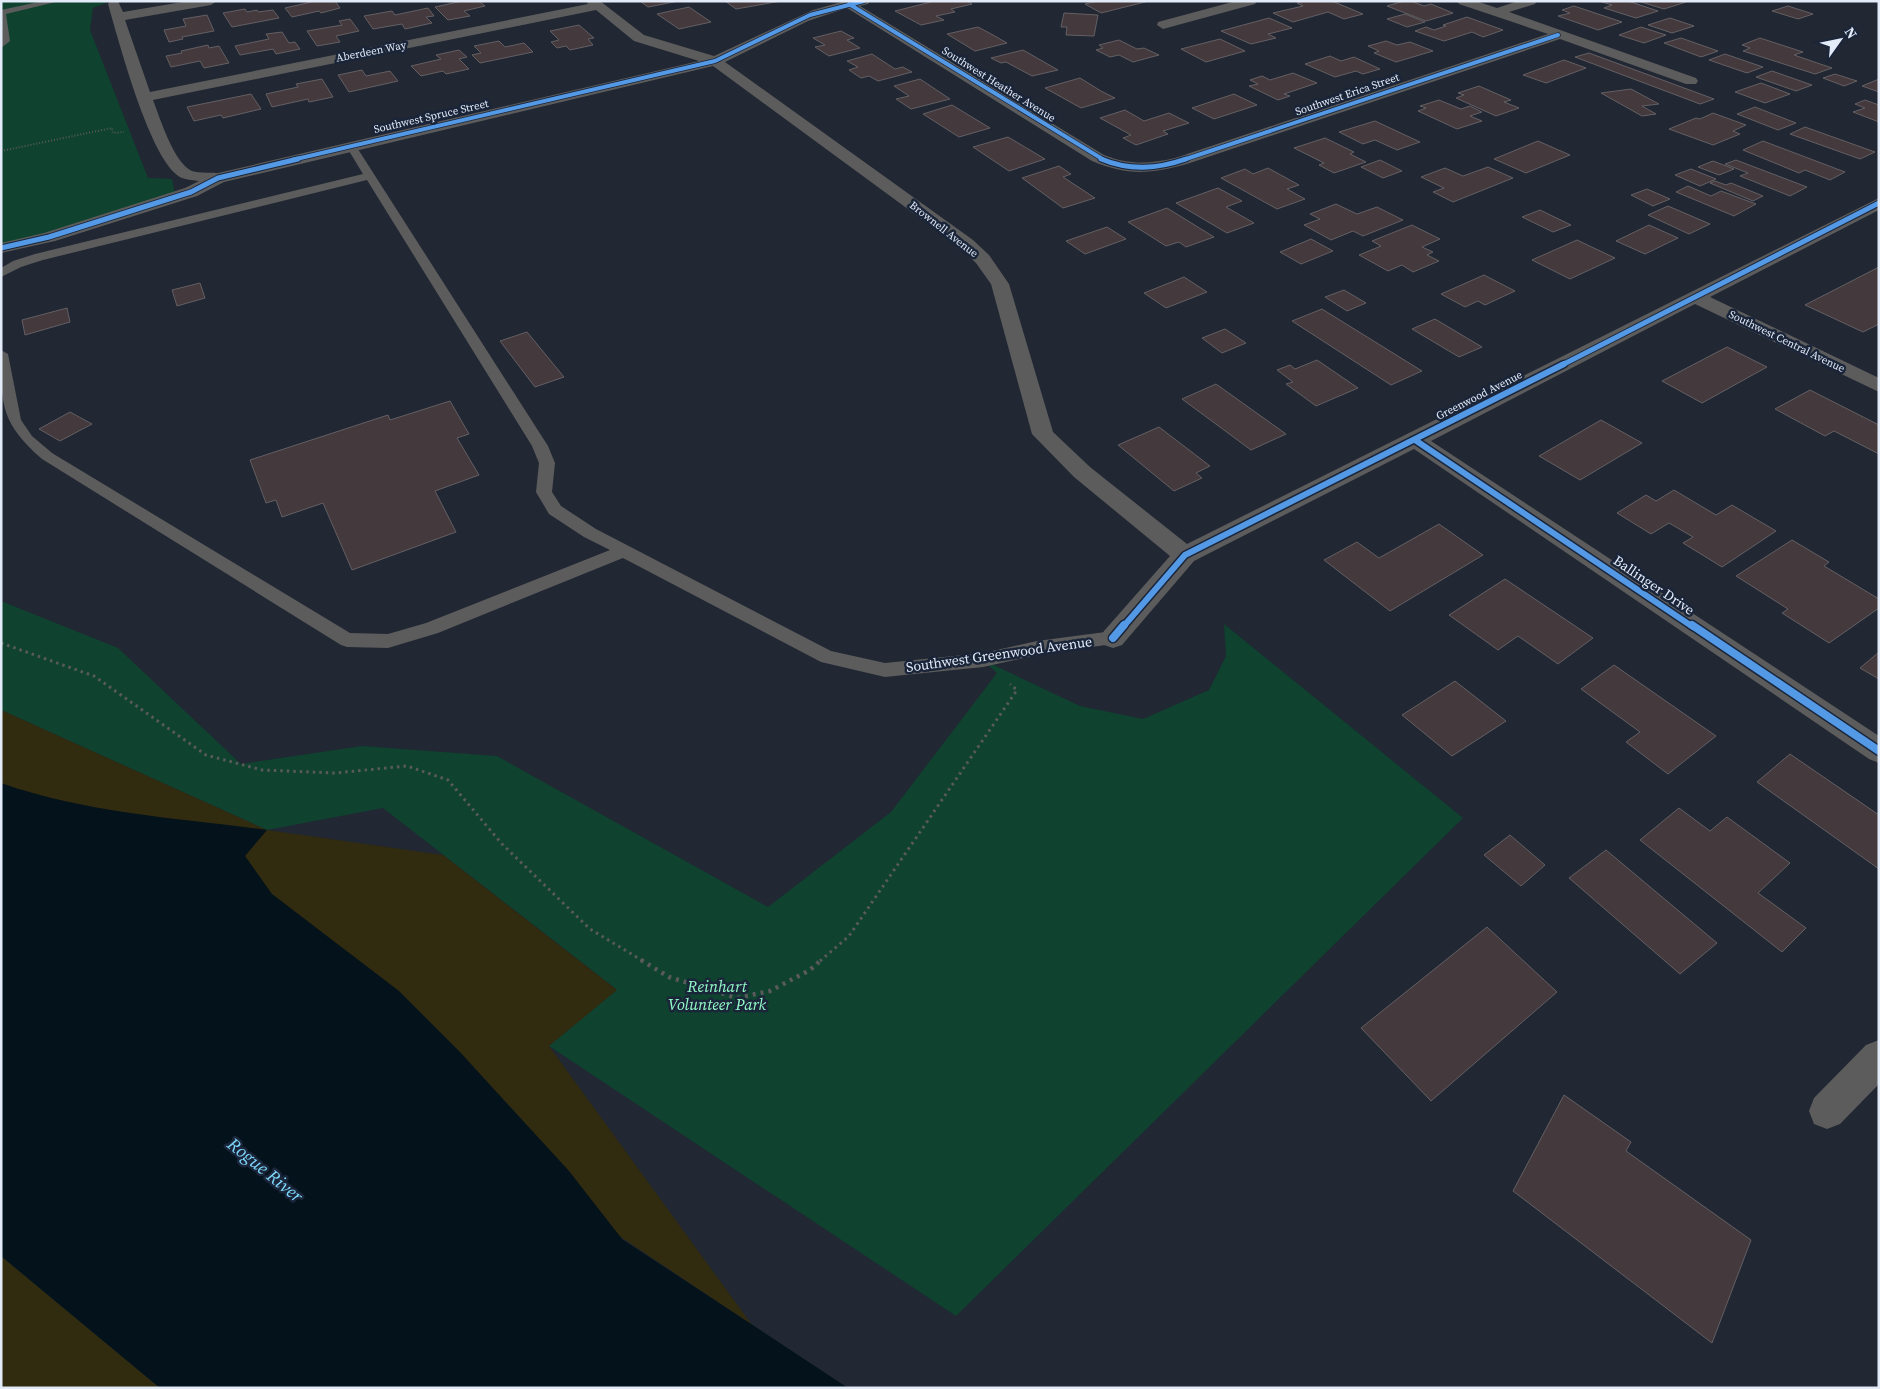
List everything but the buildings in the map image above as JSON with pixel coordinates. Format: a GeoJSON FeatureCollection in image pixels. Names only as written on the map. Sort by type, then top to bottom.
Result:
{"type":"FeatureCollection","features":[{"type":"Feature","properties":{"kind":"street"},"geometry":{"type":"LineString","coordinates":[[211,1],[116,11],[144,97],[173,164],[184,173],[218,178]]}},
{"type":"Feature","properties":{"kind":"street"},"geometry":{"type":"LineString","coordinates":[[1163,26],[1251,1]]}},
{"type":"Feature","properties":{"kind":"street"},"geometry":{"type":"LineString","coordinates":[[1462,1],[1604,49],[1691,81]]}},
{"type":"Feature","properties":{"kind":"street"},"geometry":{"type":"LineString","coordinates":[[1495,13],[1531,1]]}},
{"type":"Feature","properties":{"kind":"street","name":"Southwest Spruce Street"},"geometry":{"type":"LineString","coordinates":[[1,248],[49,238],[182,195],[218,178],[716,61],[759,42],[804,17],[856,3]]}},
{"type":"Feature","properties":{"kind":"street","name":"Southwest Heather Avenue"},"geometry":{"type":"LineString","coordinates":[[856,3],[1098,158],[1114,165],[1142,170]]}},
{"type":"Feature","properties":{"kind":"street","name":"Brownell Avenue"},"geometry":{"type":"LineString","coordinates":[[595,4],[639,38],[716,61],[966,244],[983,259],[1000,284],[1043,434],[1082,472],[1185,555]]}},
{"type":"Feature","properties":{"kind":"street","name":"Aberdeen Way"},"geometry":{"type":"LineString","coordinates":[[144,97],[595,4]]}},
{"type":"Feature","properties":{"kind":"street","name":"Southwest Erica Street"},"geometry":{"type":"LineString","coordinates":[[1142,170],[1181,161],[1558,35]]}},
{"type":"Feature","properties":{"kind":"street","name":"Greenwood Avenue"},"geometry":{"type":"LineString","coordinates":[[1113,638],[1185,555],[1415,440],[1879,202]]}},
{"type":"Feature","properties":{"kind":"street","name":"Southwest Central Avenue"},"geometry":{"type":"LineString","coordinates":[[1695,297],[1879,386]]}},
{"type":"Feature","properties":{"kind":"street","name":"Ballinger Drive"},"geometry":{"type":"LineString","coordinates":[[1415,440],[1879,751]]}},
{"type":"Feature","properties":{"kind":"street"},"geometry":{"type":"LineString","coordinates":[[1827,1111],[1879,1058]]}},
{"type":"Feature","properties":{"kind":"lane"},"geometry":{"type":"LineString","coordinates":[[1,45],[5,41],[1,13],[56,1]]}},
{"type":"Feature","properties":{"kind":"lane","name":"Southwest Greenwood Avenue"},"geometry":{"type":"LineString","coordinates":[[351,146],[540,446],[547,463],[544,492],[555,510],[590,533],[827,657],[885,670],[983,660],[1037,648],[1113,638]]}},
{"type":"Feature","properties":{"kind":"lane"},"geometry":{"type":"LineString","coordinates":[[1,273],[17,264],[39,257],[370,176]]}},
{"type":"Feature","properties":{"kind":"lane"},"geometry":{"type":"LineString","coordinates":[[1,354],[14,420],[27,439],[47,456],[348,640],[388,641],[432,628],[624,551]]}},
{"type":"Feature","properties":{"kind":"path"},"geometry":{"type":"LineString","coordinates":[[1,151],[112,128],[113,133],[124,132]]}},
{"type":"Feature","properties":{"kind":"path"},"geometry":{"type":"LineString","coordinates":[[1,643],[94,676],[206,755],[262,770],[336,774],[407,766],[448,780],[502,844],[590,929],[669,977],[737,998],[770,991],[810,970],[849,936],[1017,690],[983,660]]}},
{"type":"Feature","properties":{"kind":"green space"},"geometry":{"type":"Polygon","coordinates":[[[1,1],[111,1],[93,8],[90,30],[148,178],[172,179],[175,194],[31,239],[1,245],[1,1]]]}},
{"type":"Feature","properties":{"kind":"green space","name":"Reinhart Volunteer Park"},"geometry":{"type":"Polygon","coordinates":[[[1,601],[118,648],[241,764],[362,746],[497,756],[768,907],[891,812],[997,673],[983,660],[1080,706],[1143,719],[1209,690],[1226,656],[1224,624],[1463,818],[956,1316],[549,1046],[616,989],[383,808],[267,830],[1,710],[1,601]]]}},
{"type":"Feature","properties":{"kind":"sand"},"geometry":{"type":"Polygon","coordinates":[[[1,710],[267,830],[443,855],[617,990],[549,1046],[752,1325],[1,821],[1,710]]]}},
{"type":"Feature","properties":{"kind":"sand"},"geometry":{"type":"Polygon","coordinates":[[[1,1256],[160,1388],[1,1388],[1,1256]]]}},
{"type":"Feature","properties":{"kind":"water","name":"Rogue River"},"geometry":{"type":"Polygon","coordinates":[[[1,783],[33,793],[99,808],[267,830],[245,856],[272,894],[399,991],[459,1051],[569,1171],[622,1239],[848,1388],[160,1388],[1,1256],[1,783]]]}},
{"type":"Feature","properties":{"kind":"cycle path"},"geometry":{"type":"LineString","coordinates":[[1,248],[49,237],[191,192],[218,178],[715,61],[810,15],[864,1]]}},
{"type":"Feature","properties":{"kind":"cycle path"},"geometry":{"type":"LineString","coordinates":[[849,4],[1098,158],[1130,168],[1148,168],[1181,161],[1558,35]]}},
{"type":"Feature","properties":{"kind":"cycle path"},"geometry":{"type":"LineString","coordinates":[[1113,638],[1185,555],[1879,203]]}},
{"type":"Feature","properties":{"kind":"cycle path"},"geometry":{"type":"LineString","coordinates":[[1415,440],[1879,751]]}}]}
